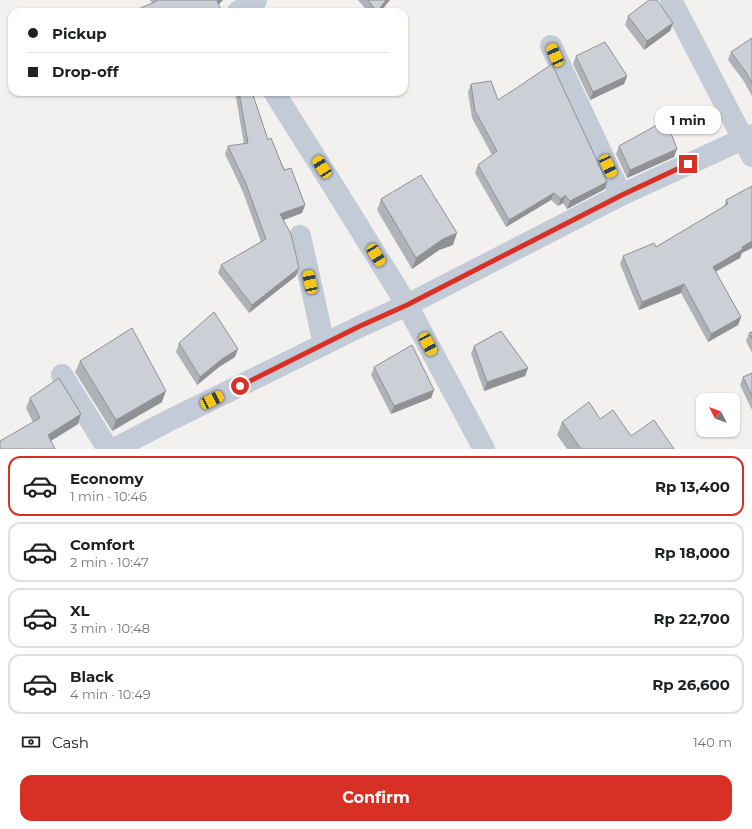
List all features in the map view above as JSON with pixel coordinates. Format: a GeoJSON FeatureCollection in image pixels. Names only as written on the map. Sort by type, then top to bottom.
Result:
{"type":"FeatureCollection","features":[{"type":"Feature","properties":{"kind":"street"},"geometry":{"type":"LineString","coordinates":[[244,8],[256,0]]}},
{"type":"Feature","properties":{"kind":"street"},"geometry":{"type":"LineString","coordinates":[[114,449],[358,327],[407,305],[622,195],[749,143],[671,0]]}},
{"type":"Feature","properties":{"kind":"street"},"geometry":{"type":"LineString","coordinates":[[551,46],[622,195]]}},
{"type":"Feature","properties":{"kind":"street"},"geometry":{"type":"LineString","coordinates":[[277,96],[338,192],[407,305],[484,449]]}},
{"type":"Feature","properties":{"kind":"street"},"geometry":{"type":"LineString","coordinates":[[300,236],[324,344]]}},
{"type":"Feature","properties":{"kind":"street"},"geometry":{"type":"LineString","coordinates":[[62,375],[108,449]]}},
{"type":"Feature","properties":{"kind":"building"},"geometry":{"type":"Polygon","coordinates":[[[218,0],[217,1],[220,8],[141,8],[157,1],[218,0]]]}},
{"type":"Feature","properties":{"kind":"building"},"geometry":{"type":"Polygon","coordinates":[[[368,0],[386,0],[380,8],[374,8],[368,0]]]}},
{"type":"Feature","properties":{"kind":"building"},"geometry":{"type":"Polygon","coordinates":[[[649,0],[657,0],[673,23],[647,41],[628,16],[649,0]]]}},
{"type":"Feature","properties":{"kind":"building"},"geometry":{"type":"Polygon","coordinates":[[[752,38],[752,83],[746,72],[731,52],[752,38]]]}},
{"type":"Feature","properties":{"kind":"building"},"geometry":{"type":"Polygon","coordinates":[[[605,42],[627,76],[593,92],[576,56],[605,42]]]}},
{"type":"Feature","properties":{"kind":"building"},"geometry":{"type":"Polygon","coordinates":[[[552,64],[607,182],[570,201],[565,195],[561,199],[554,193],[509,220],[478,165],[497,151],[475,111],[471,84],[491,81],[498,100],[552,64]]]}},
{"type":"Feature","properties":{"kind":"building"},"geometry":{"type":"Polygon","coordinates":[[[240,96],[253,96],[268,140],[271,138],[284,170],[291,168],[305,205],[280,214],[291,234],[299,268],[252,305],[221,265],[266,239],[246,184],[228,146],[248,143],[240,96]]]}},
{"type":"Feature","properties":{"kind":"building"},"geometry":{"type":"Polygon","coordinates":[[[666,120],[677,149],[630,170],[619,146],[666,120]]]}},
{"type":"Feature","properties":{"kind":"building"},"geometry":{"type":"Polygon","coordinates":[[[421,175],[457,233],[443,239],[416,258],[381,199],[421,175]]]}},
{"type":"Feature","properties":{"kind":"building"},"geometry":{"type":"Polygon","coordinates":[[[752,186],[752,241],[742,247],[743,249],[713,267],[741,317],[711,334],[684,284],[642,302],[623,256],[654,243],[656,247],[728,204],[726,200],[752,186]]]}},
{"type":"Feature","properties":{"kind":"building"},"geometry":{"type":"Polygon","coordinates":[[[214,312],[238,349],[222,359],[200,377],[179,343],[214,312]]]}},
{"type":"Feature","properties":{"kind":"building"},"geometry":{"type":"Polygon","coordinates":[[[132,328],[166,391],[116,420],[80,361],[132,328]]]}},
{"type":"Feature","properties":{"kind":"building"},"geometry":{"type":"Polygon","coordinates":[[[501,331],[528,368],[487,382],[474,346],[501,331]]]}},
{"type":"Feature","properties":{"kind":"building"},"geometry":{"type":"Polygon","coordinates":[[[752,332],[752,339],[749,333],[752,332]]]}},
{"type":"Feature","properties":{"kind":"building"},"geometry":{"type":"Polygon","coordinates":[[[412,345],[434,390],[394,406],[374,367],[412,345]]]}},
{"type":"Feature","properties":{"kind":"building"},"geometry":{"type":"Polygon","coordinates":[[[752,373],[752,396],[743,377],[752,373]]]}},
{"type":"Feature","properties":{"kind":"building"},"geometry":{"type":"Polygon","coordinates":[[[59,378],[81,414],[48,435],[55,449],[0,449],[0,441],[40,418],[30,398],[59,378]]]}},
{"type":"Feature","properties":{"kind":"building"},"geometry":{"type":"Polygon","coordinates":[[[589,402],[600,419],[613,410],[631,436],[654,420],[674,449],[581,449],[562,422],[589,402]]]}},
{"type":"Feature","properties":{"kind":"route"},"geometry":{"type":"LineString","coordinates":[[240,386],[358,327],[407,305],[622,195],[688,164]]}}]}
